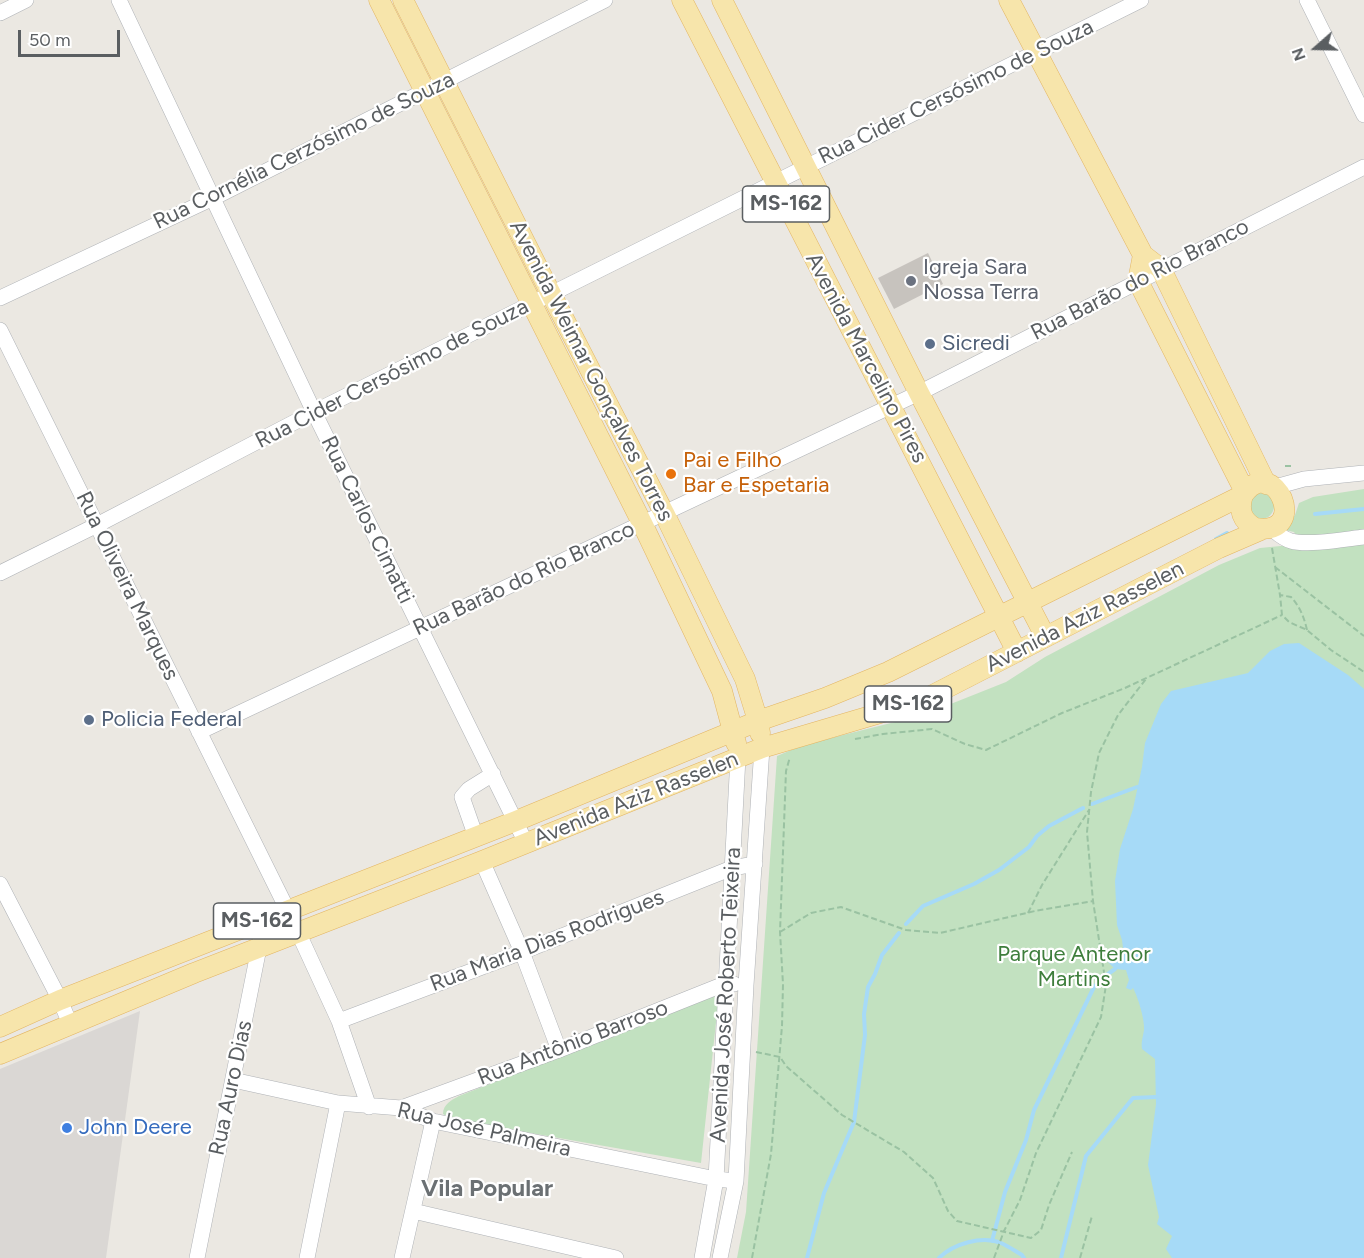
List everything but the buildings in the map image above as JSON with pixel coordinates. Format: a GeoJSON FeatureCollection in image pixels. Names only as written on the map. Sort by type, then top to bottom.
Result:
{"type":"FeatureCollection","features":[{"type":"Feature","properties":{"kind":"main road","name":"Avenida Weimar Gonçalves Torres"},"geometry":{"type":"LineString","coordinates":[[379,0],[642,524],[722,691],[734,730]]}},
{"type":"Feature","properties":{"kind":"main road","name":"Avenida Weimar Gonçalves Torres"},"geometry":{"type":"LineString","coordinates":[[403,0],[664,513],[745,679],[758,721],[762,748]]}},
{"type":"Feature","properties":{"kind":"main road","name":"Avenida Marcelino Pires"},"geometry":{"type":"LineString","coordinates":[[682,0],[1017,652]]}},
{"type":"Feature","properties":{"kind":"main road","name":"Avenida Marcelino Pires"},"geometry":{"type":"LineString","coordinates":[[722,0],[919,393],[1045,636]]}},
{"type":"Feature","properties":{"kind":"main road"},"geometry":{"type":"LineString","coordinates":[[1009,0],[1143,255],[1161,269],[1270,485],[1285,500],[1286,509],[1278,523],[1267,529],[1248,524],[1243,518],[1240,511],[1244,494],[1138,281],[1143,255]]}},
{"type":"Feature","properties":{"kind":"main road"},"geometry":{"type":"LineString","coordinates":[[1151,306],[1172,294]]}},
{"type":"Feature","properties":{"kind":"main road","name":"Avenida Aziz Rasselen"},"geometry":{"type":"LineString","coordinates":[[0,1054],[260,948],[293,921],[476,837],[734,730],[825,698],[888,672],[1244,494],[1254,485],[1270,485]]}},
{"type":"Feature","properties":{"kind":"main road","name":"Avenida Aziz Rasselen"},"geometry":{"type":"LineString","coordinates":[[0,1027],[60,1000],[265,918],[293,921],[482,861],[762,748],[921,701],[1219,548],[1267,529]]}},
{"type":"Feature","properties":{"kind":"main road","name":"Avenida José Roberto Teixeira"},"geometry":{"type":"LineString","coordinates":[[734,730],[738,757]]}},
{"type":"Feature","properties":{"kind":"street"},"geometry":{"type":"LineString","coordinates":[[0,13],[26,0]]}},
{"type":"Feature","properties":{"kind":"street","name":"Rua Carlos Cimatti"},"geometry":{"type":"LineString","coordinates":[[119,0],[314,412],[526,843]]}},
{"type":"Feature","properties":{"kind":"street","name":"Rua Cornélia Cerzósimo de Souza"},"geometry":{"type":"LineString","coordinates":[[0,298],[213,198],[605,0]]}},
{"type":"Feature","properties":{"kind":"street","name":"Rua Cider Cersósimo de Souza"},"geometry":{"type":"LineString","coordinates":[[0,573],[314,412],[1141,0]]}},
{"type":"Feature","properties":{"kind":"street"},"geometry":{"type":"LineString","coordinates":[[1307,0],[1364,115]]}},
{"type":"Feature","properties":{"kind":"street","name":"Rua Barão do Rio Branco"},"geometry":{"type":"LineString","coordinates":[[199,732],[919,393],[1364,166]]}},
{"type":"Feature","properties":{"kind":"street","name":"Rua Oliveira Marques"},"geometry":{"type":"LineString","coordinates":[[0,330],[293,921],[339,1021],[369,1107]]}},
{"type":"Feature","properties":{"kind":"street"},"geometry":{"type":"LineString","coordinates":[[1270,485],[1364,472]]}},
{"type":"Feature","properties":{"kind":"street"},"geometry":{"type":"LineString","coordinates":[[1267,529],[1292,542],[1364,537]]}},
{"type":"Feature","properties":{"kind":"street","name":"Avenida José Roberto Teixeira"},"geometry":{"type":"LineString","coordinates":[[720,1258],[735,1181],[762,748]]}},
{"type":"Feature","properties":{"kind":"street","name":"Avenida José Roberto Teixeira"},"geometry":{"type":"LineString","coordinates":[[702,1258],[716,1179],[738,757]]}},
{"type":"Feature","properties":{"kind":"street"},"geometry":{"type":"LineString","coordinates":[[476,837],[462,797],[469,789],[493,774]]}},
{"type":"Feature","properties":{"kind":"street"},"geometry":{"type":"LineString","coordinates":[[482,861],[522,952],[559,1050]]}},
{"type":"Feature","properties":{"kind":"street","name":"Rua Maria Dias Rodrigues"},"geometry":{"type":"LineString","coordinates":[[339,1021],[522,952],[732,868],[755,864]]}},
{"type":"Feature","properties":{"kind":"street"},"geometry":{"type":"LineString","coordinates":[[0,884],[70,1024]]}},
{"type":"Feature","properties":{"kind":"street","name":"Rua Auro Dias"},"geometry":{"type":"LineString","coordinates":[[197,1258],[265,918]]}},
{"type":"Feature","properties":{"kind":"street","name":"Rua Antônio Barroso"},"geometry":{"type":"LineString","coordinates":[[401,1108],[559,1050],[727,983],[746,985]]}},
{"type":"Feature","properties":{"kind":"street","name":"Rua José Palmeira"},"geometry":{"type":"LineString","coordinates":[[233,1080],[338,1103],[401,1108],[433,1121],[735,1181]]}},
{"type":"Feature","properties":{"kind":"street"},"geometry":{"type":"LineString","coordinates":[[307,1258],[338,1103]]}},
{"type":"Feature","properties":{"kind":"street"},"geometry":{"type":"LineString","coordinates":[[402,1258],[433,1121]]}},
{"type":"Feature","properties":{"kind":"street"},"geometry":{"type":"LineString","coordinates":[[413,1211],[616,1258]]}},
{"type":"Feature","properties":{"kind":"path"},"geometry":{"type":"LineString","coordinates":[[1267,529],[1282,615],[1289,622],[1307,630],[1331,650],[1364,672]]}},
{"type":"Feature","properties":{"kind":"path"},"geometry":{"type":"LineString","coordinates":[[1275,567],[1364,636]]}},
{"type":"Feature","properties":{"kind":"path"},"geometry":{"type":"LineString","coordinates":[[1280,595],[1291,597],[1297,604],[1304,617],[1307,630]]}},
{"type":"Feature","properties":{"kind":"path"},"geometry":{"type":"LineString","coordinates":[[850,740],[932,729],[965,744],[986,750],[1062,713],[1282,615]]}},
{"type":"Feature","properties":{"kind":"path"},"geometry":{"type":"LineString","coordinates":[[994,1258],[1004,1231],[1020,1200],[1036,1153],[1101,1017],[1106,985],[1093,901],[1087,832],[1090,792],[1099,753],[1118,715],[1147,677]]}},
{"type":"Feature","properties":{"kind":"path"},"geometry":{"type":"LineString","coordinates":[[752,1258],[771,1154],[780,1057],[783,992],[780,932],[786,771],[789,759],[795,751]]}},
{"type":"Feature","properties":{"kind":"path"},"geometry":{"type":"LineString","coordinates":[[1028,913],[1089,809]]}},
{"type":"Feature","properties":{"kind":"path"},"geometry":{"type":"LineString","coordinates":[[780,932],[811,913],[841,907],[906,930],[940,933],[1093,901]]}},
{"type":"Feature","properties":{"kind":"path"},"geometry":{"type":"LineString","coordinates":[[742,1050],[780,1057],[786,1066],[846,1117],[904,1152],[933,1179],[948,1210],[957,1221],[987,1230],[1004,1231],[1030,1238],[1041,1230],[1072,1152]]}},
{"type":"Feature","properties":{"kind":"path"},"geometry":{"type":"LineString","coordinates":[[1080,1258],[1092,1216]]}},
{"type":"Feature","properties":{"kind":"shaded area"},"geometry":{"type":"Polygon","coordinates":[[[140,1011],[106,1258],[0,1258],[0,1069],[140,1011]]]}},
{"type":"Feature","properties":{"kind":"green space","name":"Parque Antenor Martins"},"geometry":{"type":"Polygon","coordinates":[[[1364,489],[1364,1258],[737,1258],[746,1212],[777,756],[803,745],[923,715],[1006,682],[1045,657],[1219,565],[1260,548],[1291,545],[1298,538],[1294,532],[1285,530],[1295,515],[1299,503],[1313,497],[1364,489]]]}},
{"type":"Feature","properties":{"kind":"green space"},"geometry":{"type":"Polygon","coordinates":[[[1261,493],[1270,497],[1274,506],[1270,515],[1261,519],[1252,515],[1248,506],[1252,497],[1261,493]]]}},
{"type":"Feature","properties":{"kind":"green space"},"geometry":{"type":"Polygon","coordinates":[[[719,994],[701,1163],[451,1119],[443,1114],[446,1105],[459,1096],[719,994]]]}},
{"type":"Feature","properties":{"kind":"water"},"geometry":{"type":"Polygon","coordinates":[[[1299,643],[1348,675],[1364,689],[1364,1258],[1172,1258],[1166,1249],[1172,1236],[1157,1224],[1159,1217],[1148,1165],[1156,1104],[1155,1059],[1142,1049],[1144,1026],[1142,1015],[1133,988],[1131,990],[1126,988],[1129,980],[1126,970],[1115,969],[1107,961],[1120,960],[1124,956],[1117,925],[1115,881],[1120,849],[1133,809],[1145,743],[1161,704],[1171,691],[1248,673],[1270,651],[1284,644],[1299,643]]]}},
{"type":"Feature","properties":{"kind":"waterway"},"geometry":{"type":"LineString","coordinates":[[1315,514],[1364,509]]}},
{"type":"Feature","properties":{"kind":"waterway"},"geometry":{"type":"LineString","coordinates":[[1216,539],[1227,533]]}},
{"type":"Feature","properties":{"kind":"waterway"},"geometry":{"type":"LineString","coordinates":[[1092,804],[1137,787]]}},
{"type":"Feature","properties":{"kind":"waterway"},"geometry":{"type":"LineString","coordinates":[[906,924],[923,906],[974,884],[999,870],[1029,847],[1049,826],[1083,808]]}},
{"type":"Feature","properties":{"kind":"waterway"},"geometry":{"type":"LineString","coordinates":[[807,1258],[824,1193],[854,1122],[865,1035],[864,1014],[868,987],[882,955],[899,933]]}},
{"type":"Feature","properties":{"kind":"waterway"},"geometry":{"type":"LineString","coordinates":[[1108,974],[1115,969]]}},
{"type":"Feature","properties":{"kind":"waterway"},"geometry":{"type":"LineString","coordinates":[[992,1241],[1005,1192],[1026,1140],[1034,1110],[1094,987],[1101,980]]}},
{"type":"Feature","properties":{"kind":"waterway"},"geometry":{"type":"LineString","coordinates":[[1061,1258],[1086,1156],[1133,1098],[1156,1097]]}},
{"type":"Feature","properties":{"kind":"waterway"},"geometry":{"type":"LineString","coordinates":[[939,1258],[960,1245],[985,1240],[1004,1244],[1024,1258]]}},
{"type":"Feature","properties":{"kind":"place","name":"Igreja Sara Nossa Terra"},"geometry":{"type":"Point","coordinates":[911,281]}},
{"type":"Feature","properties":{"kind":"place","name":"Sicredi"},"geometry":{"type":"Point","coordinates":[930,344]}},
{"type":"Feature","properties":{"kind":"place","name":"Pai e Filho Bar e Espetaria"},"geometry":{"type":"Point","coordinates":[671,474]}},
{"type":"Feature","properties":{"kind":"place","name":"Policia Federal"},"geometry":{"type":"Point","coordinates":[89,720]}},
{"type":"Feature","properties":{"kind":"place","name":"John Deere"},"geometry":{"type":"Point","coordinates":[67,1128]}},
{"type":"Feature","properties":{"kind":"district","name":"Vila Popular"},"geometry":{"type":"Point","coordinates":[487,1189]}}]}
